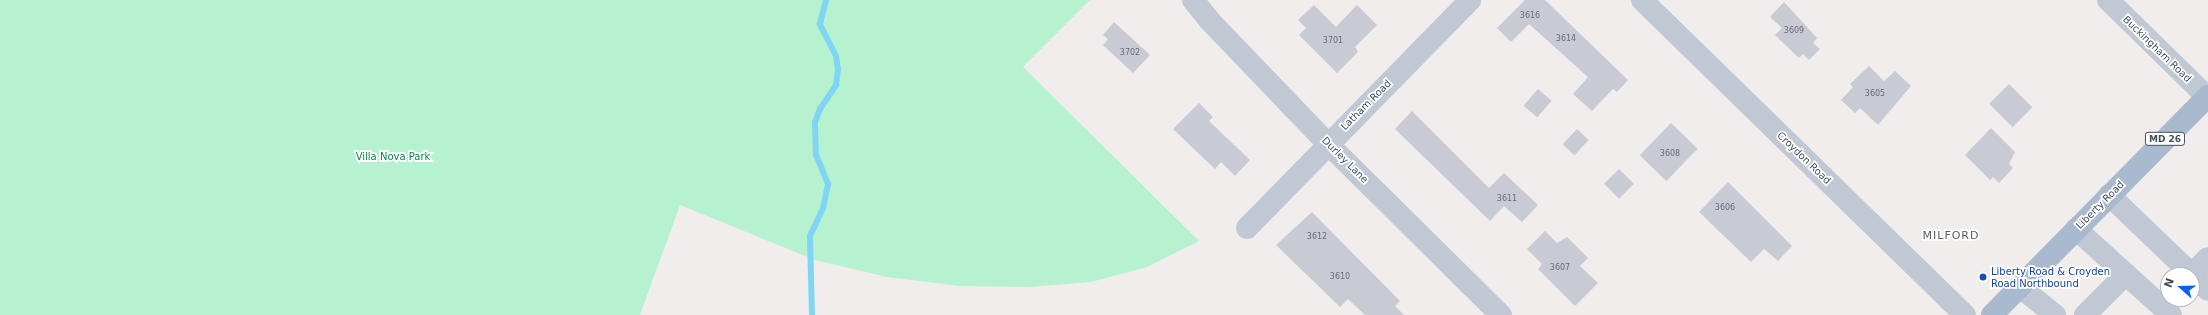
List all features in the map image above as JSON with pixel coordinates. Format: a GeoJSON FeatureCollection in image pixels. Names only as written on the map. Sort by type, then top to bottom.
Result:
{"type":"FeatureCollection","features":[{"type":"Feature","properties":{"kind":"main road","name":"Liberty Road"},"geometry":{"type":"LineString","coordinates":[[1992,315],[2207,97]]}},
{"type":"Feature","properties":{"kind":"street","name":"Durley Lane"},"geometry":{"type":"LineString","coordinates":[[1193,0],[1209,20],[1328,143],[1501,315]]}},
{"type":"Feature","properties":{"kind":"street","name":"Latham Road"},"geometry":{"type":"LineString","coordinates":[[1247,228],[1328,143],[1470,0]]}},
{"type":"Feature","properties":{"kind":"street","name":"Croydon Road"},"geometry":{"type":"LineString","coordinates":[[1642,0],[1965,315]]}},
{"type":"Feature","properties":{"kind":"street","name":"Buckingham Road"},"geometry":{"type":"LineString","coordinates":[[2108,0],[2207,97]]}},
{"type":"Feature","properties":{"kind":"street"},"geometry":{"type":"LineString","coordinates":[[2109,195],[2201,265],[2208,290]]}},
{"type":"Feature","properties":{"kind":"street"},"geometry":{"type":"LineString","coordinates":[[2076,229],[2172,315]]}},
{"type":"Feature","properties":{"kind":"street"},"geometry":{"type":"LineString","coordinates":[[2085,315],[2126,274]]}},
{"type":"Feature","properties":{"kind":"street"},"geometry":{"type":"LineString","coordinates":[[2020,287],[2055,315]]}},
{"type":"Feature","properties":{"kind":"green space","name":"Villa Nova Park"},"geometry":{"type":"Polygon","coordinates":[[[0,0],[1090,0],[1023,67],[1199,241],[1147,267],[1091,282],[1030,287],[960,286],[887,277],[815,260],[680,205],[640,315],[0,315],[0,0]]]}},
{"type":"Feature","properties":{"kind":"building"},"geometry":{"type":"Polygon","coordinates":[[[1525,0],[1545,0],[1628,80],[1617,92],[1613,89],[1592,111],[1573,94],[1588,77],[1529,24],[1511,42],[1497,28],[1525,0]]]}},
{"type":"Feature","properties":{"kind":"building"},"geometry":{"type":"Polygon","coordinates":[[[1784,2],[1817,38],[1813,43],[1820,49],[1809,60],[1803,54],[1799,58],[1775,35],[1782,28],[1770,17],[1784,2]]]}},
{"type":"Feature","properties":{"kind":"building"},"geometry":{"type":"Polygon","coordinates":[[[1314,5],[1336,27],[1357,5],[1377,25],[1355,47],[1358,52],[1337,73],[1299,35],[1306,28],[1298,20],[1314,5]]]}},
{"type":"Feature","properties":{"kind":"building"},"geometry":{"type":"Polygon","coordinates":[[[1114,22],[1150,55],[1133,73],[1103,45],[1108,39],[1103,35],[1114,22]]]}},
{"type":"Feature","properties":{"kind":"building"},"geometry":{"type":"Polygon","coordinates":[[[1869,66],[1884,81],[1895,71],[1911,86],[1878,125],[1860,108],[1855,113],[1841,100],[1853,87],[1850,84],[1869,66]]]}},
{"type":"Feature","properties":{"kind":"building"},"geometry":{"type":"Polygon","coordinates":[[[2009,84],[2032,107],[2013,127],[1989,104],[2009,84]]]}},
{"type":"Feature","properties":{"kind":"building"},"geometry":{"type":"Polygon","coordinates":[[[1538,89],[1552,101],[1537,117],[1524,106],[1538,89]]]}},
{"type":"Feature","properties":{"kind":"building"},"geometry":{"type":"Polygon","coordinates":[[[1199,103],[1213,117],[1209,121],[1250,160],[1235,176],[1221,162],[1215,169],[1173,129],[1199,103]]]}},
{"type":"Feature","properties":{"kind":"building"},"geometry":{"type":"Polygon","coordinates":[[[1412,111],[1489,188],[1504,173],[1538,205],[1522,222],[1504,206],[1490,221],[1395,129],[1412,111]]]}},
{"type":"Feature","properties":{"kind":"building"},"geometry":{"type":"Polygon","coordinates":[[[1671,123],[1698,149],[1666,181],[1640,155],[1671,123]]]}},
{"type":"Feature","properties":{"kind":"building"},"geometry":{"type":"Polygon","coordinates":[[[1991,128],[2015,152],[2009,164],[2013,168],[1999,183],[1993,177],[1990,180],[1965,155],[1991,128]]]}},
{"type":"Feature","properties":{"kind":"building"},"geometry":{"type":"Polygon","coordinates":[[[1577,129],[1589,140],[1574,155],[1563,144],[1577,129]]]}},
{"type":"Feature","properties":{"kind":"building"},"geometry":{"type":"Polygon","coordinates":[[[1619,169],[1634,184],[1619,199],[1604,184],[1619,169]]]}},
{"type":"Feature","properties":{"kind":"building"},"geometry":{"type":"Polygon","coordinates":[[[1728,182],[1792,246],[1778,261],[1764,249],[1751,262],[1699,212],[1728,182]]]}},
{"type":"Feature","properties":{"kind":"building"},"geometry":{"type":"Polygon","coordinates":[[[1312,212],[1400,301],[1395,306],[1404,315],[1365,315],[1348,299],[1340,307],[1276,245],[1312,212]]]}},
{"type":"Feature","properties":{"kind":"building"},"geometry":{"type":"Polygon","coordinates":[[[1545,231],[1557,243],[1567,237],[1588,258],[1580,266],[1598,283],[1575,306],[1538,269],[1542,264],[1527,249],[1545,231]]]}},
{"type":"Feature","properties":{"kind":"waterway"},"geometry":{"type":"LineString","coordinates":[[812,315],[810,236],[823,208],[828,184],[816,155],[815,122],[820,109],[836,85],[838,69],[836,56],[820,24],[826,0]]}},
{"type":"Feature","properties":{"kind":"place","name":"Liberty Road & Croyden Road Northbound"},"geometry":{"type":"Point","coordinates":[1983,277]}},
{"type":"Feature","properties":{"kind":"district","name":"MILFORD"},"geometry":{"type":"Point","coordinates":[1951,236]}}]}
